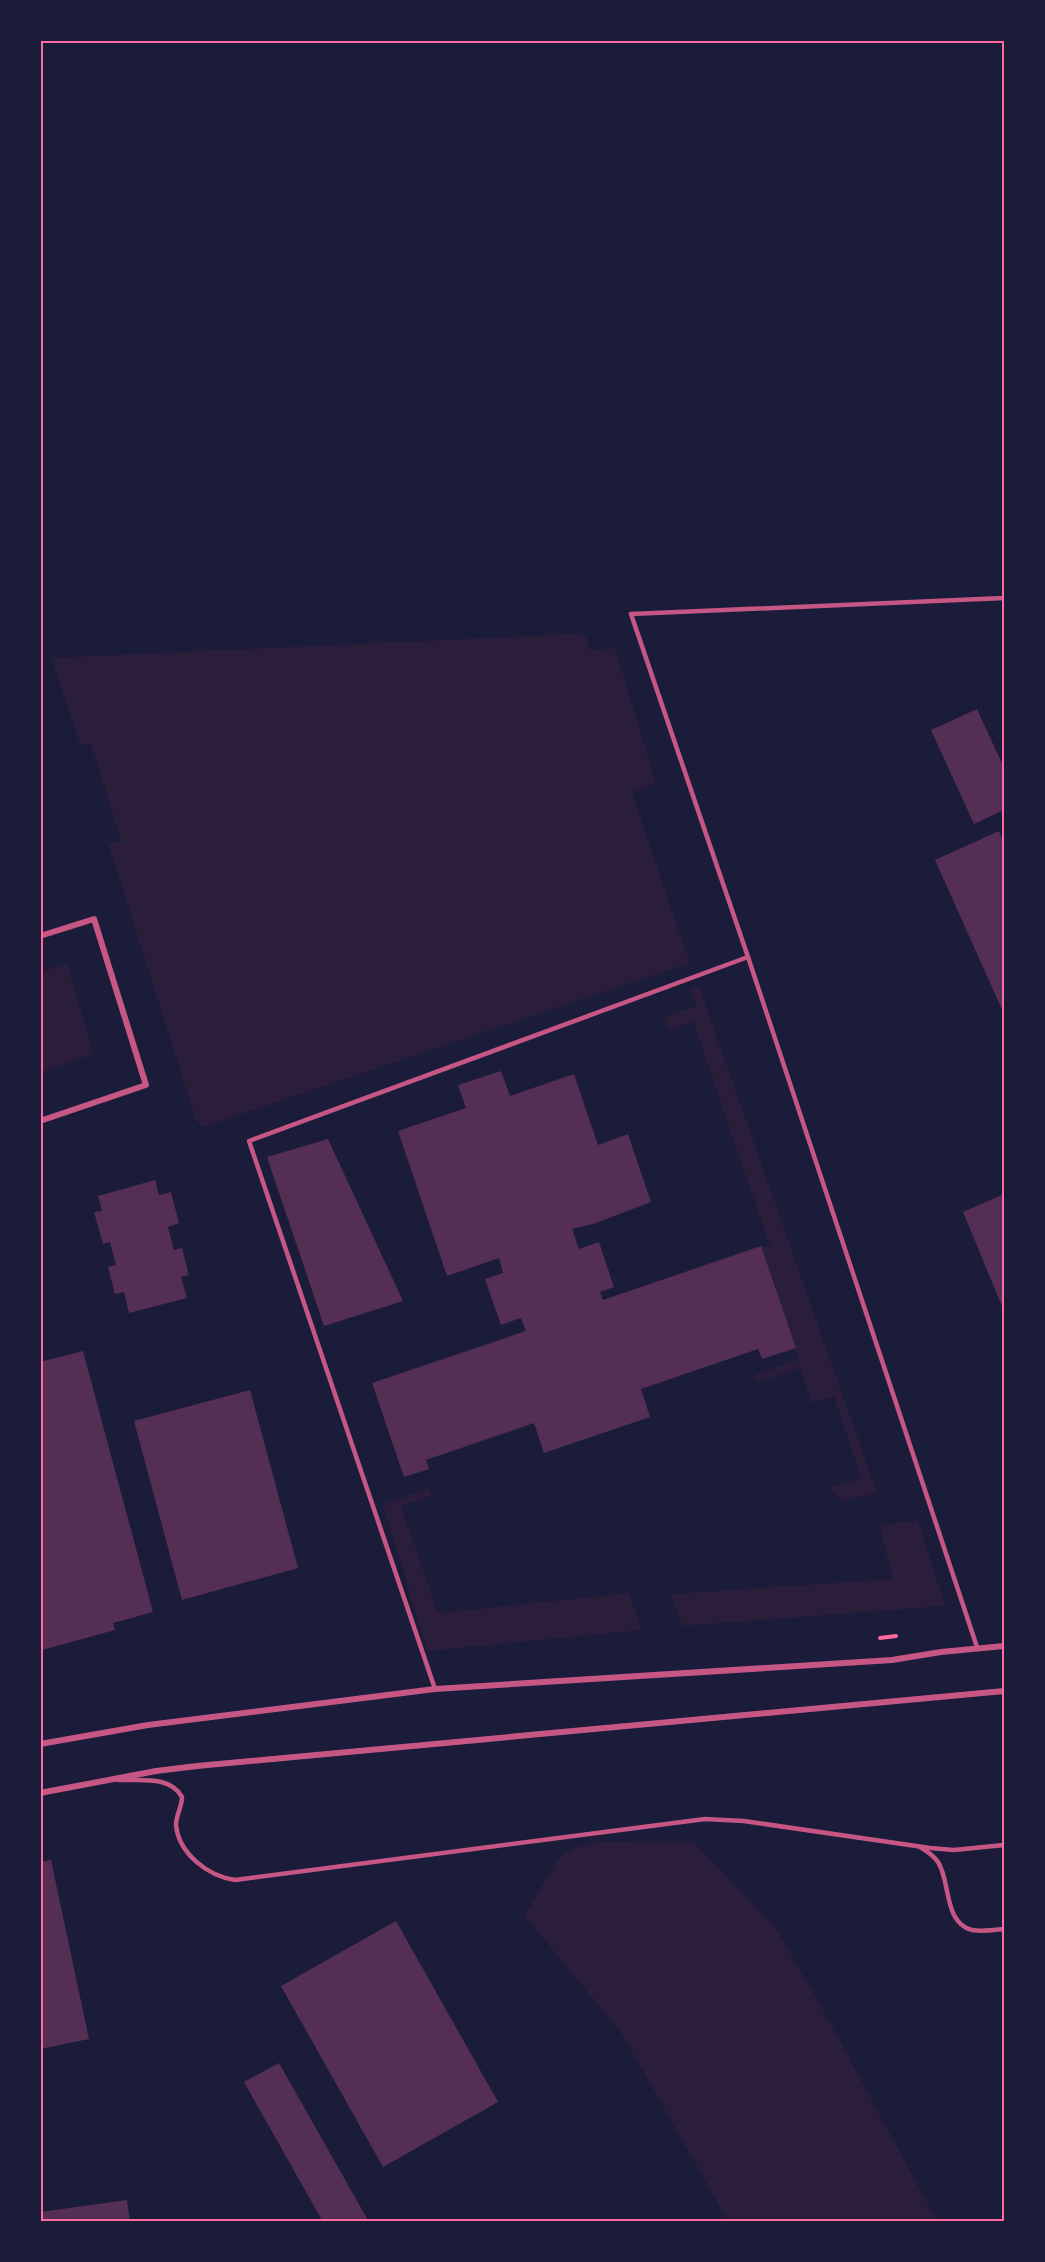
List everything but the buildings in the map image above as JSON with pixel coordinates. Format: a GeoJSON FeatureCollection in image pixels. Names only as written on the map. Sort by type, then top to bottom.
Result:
{"type":"FeatureCollection","features":[{"type":"Feature","properties":{"kind":"street"},"geometry":{"type":"LineString","coordinates":[[40,936],[94,919],[146,1084],[40,1121]]}},
{"type":"Feature","properties":{"kind":"street"},"geometry":{"type":"LineString","coordinates":[[40,1744],[148,1725],[435,1689],[892,1660],[977,1647],[1005,1646]]}},
{"type":"Feature","properties":{"kind":"street"},"geometry":{"type":"LineString","coordinates":[[40,1792],[197,1766],[1005,1691]]}},
{"type":"Feature","properties":{"kind":"lane"},"geometry":{"type":"LineString","coordinates":[[977,1647],[748,957],[631,614],[1005,598]]}},
{"type":"Feature","properties":{"kind":"lane"},"geometry":{"type":"LineString","coordinates":[[435,1689],[249,1141],[748,957]]}},
{"type":"Feature","properties":{"kind":"lane"},"geometry":{"type":"LineString","coordinates":[[104,1780],[160,1782],[175,1788],[182,1797],[176,1819],[177,1830],[187,1851],[210,1872],[235,1880],[705,1819],[744,1821],[930,1848],[954,1850],[1005,1845]]}},
{"type":"Feature","properties":{"kind":"lane"},"geometry":{"type":"LineString","coordinates":[[909,1844],[922,1848],[937,1861],[953,1912],[960,1923],[981,1931],[1005,1929]]}},
{"type":"Feature","properties":{"kind":"shaded area"},"geometry":{"type":"Polygon","coordinates":[[[573,634],[586,636],[590,650],[615,648],[656,783],[632,793],[690,963],[203,1127],[196,1120],[108,843],[121,842],[91,743],[81,746],[51,658],[573,634]]]}},
{"type":"Feature","properties":{"kind":"shaded area"},"geometry":{"type":"Polygon","coordinates":[[[67,963],[94,1054],[41,1072],[41,972],[67,963]]]}},
{"type":"Feature","properties":{"kind":"shaded area"},"geometry":{"type":"Polygon","coordinates":[[[699,986],[877,1493],[843,1501],[828,1488],[861,1478],[834,1396],[812,1403],[800,1368],[757,1383],[754,1375],[799,1359],[761,1246],[770,1247],[693,1021],[669,1031],[663,1017],[697,1006],[689,989],[699,986]]]}},
{"type":"Feature","properties":{"kind":"shaded area"},"geometry":{"type":"Polygon","coordinates":[[[430,1488],[431,1496],[401,1506],[438,1613],[629,1593],[642,1630],[427,1651],[383,1504],[430,1488]]]}},
{"type":"Feature","properties":{"kind":"shaded area"},"geometry":{"type":"Polygon","coordinates":[[[918,1520],[945,1606],[682,1626],[671,1594],[893,1579],[879,1525],[918,1520]]]}},
{"type":"Feature","properties":{"kind":"shaded area"},"geometry":{"type":"Polygon","coordinates":[[[603,1841],[694,1843],[775,1927],[819,2002],[937,2221],[728,2221],[622,2034],[524,1915],[553,1867],[563,1855],[577,1848],[603,1841]]]}}]}
